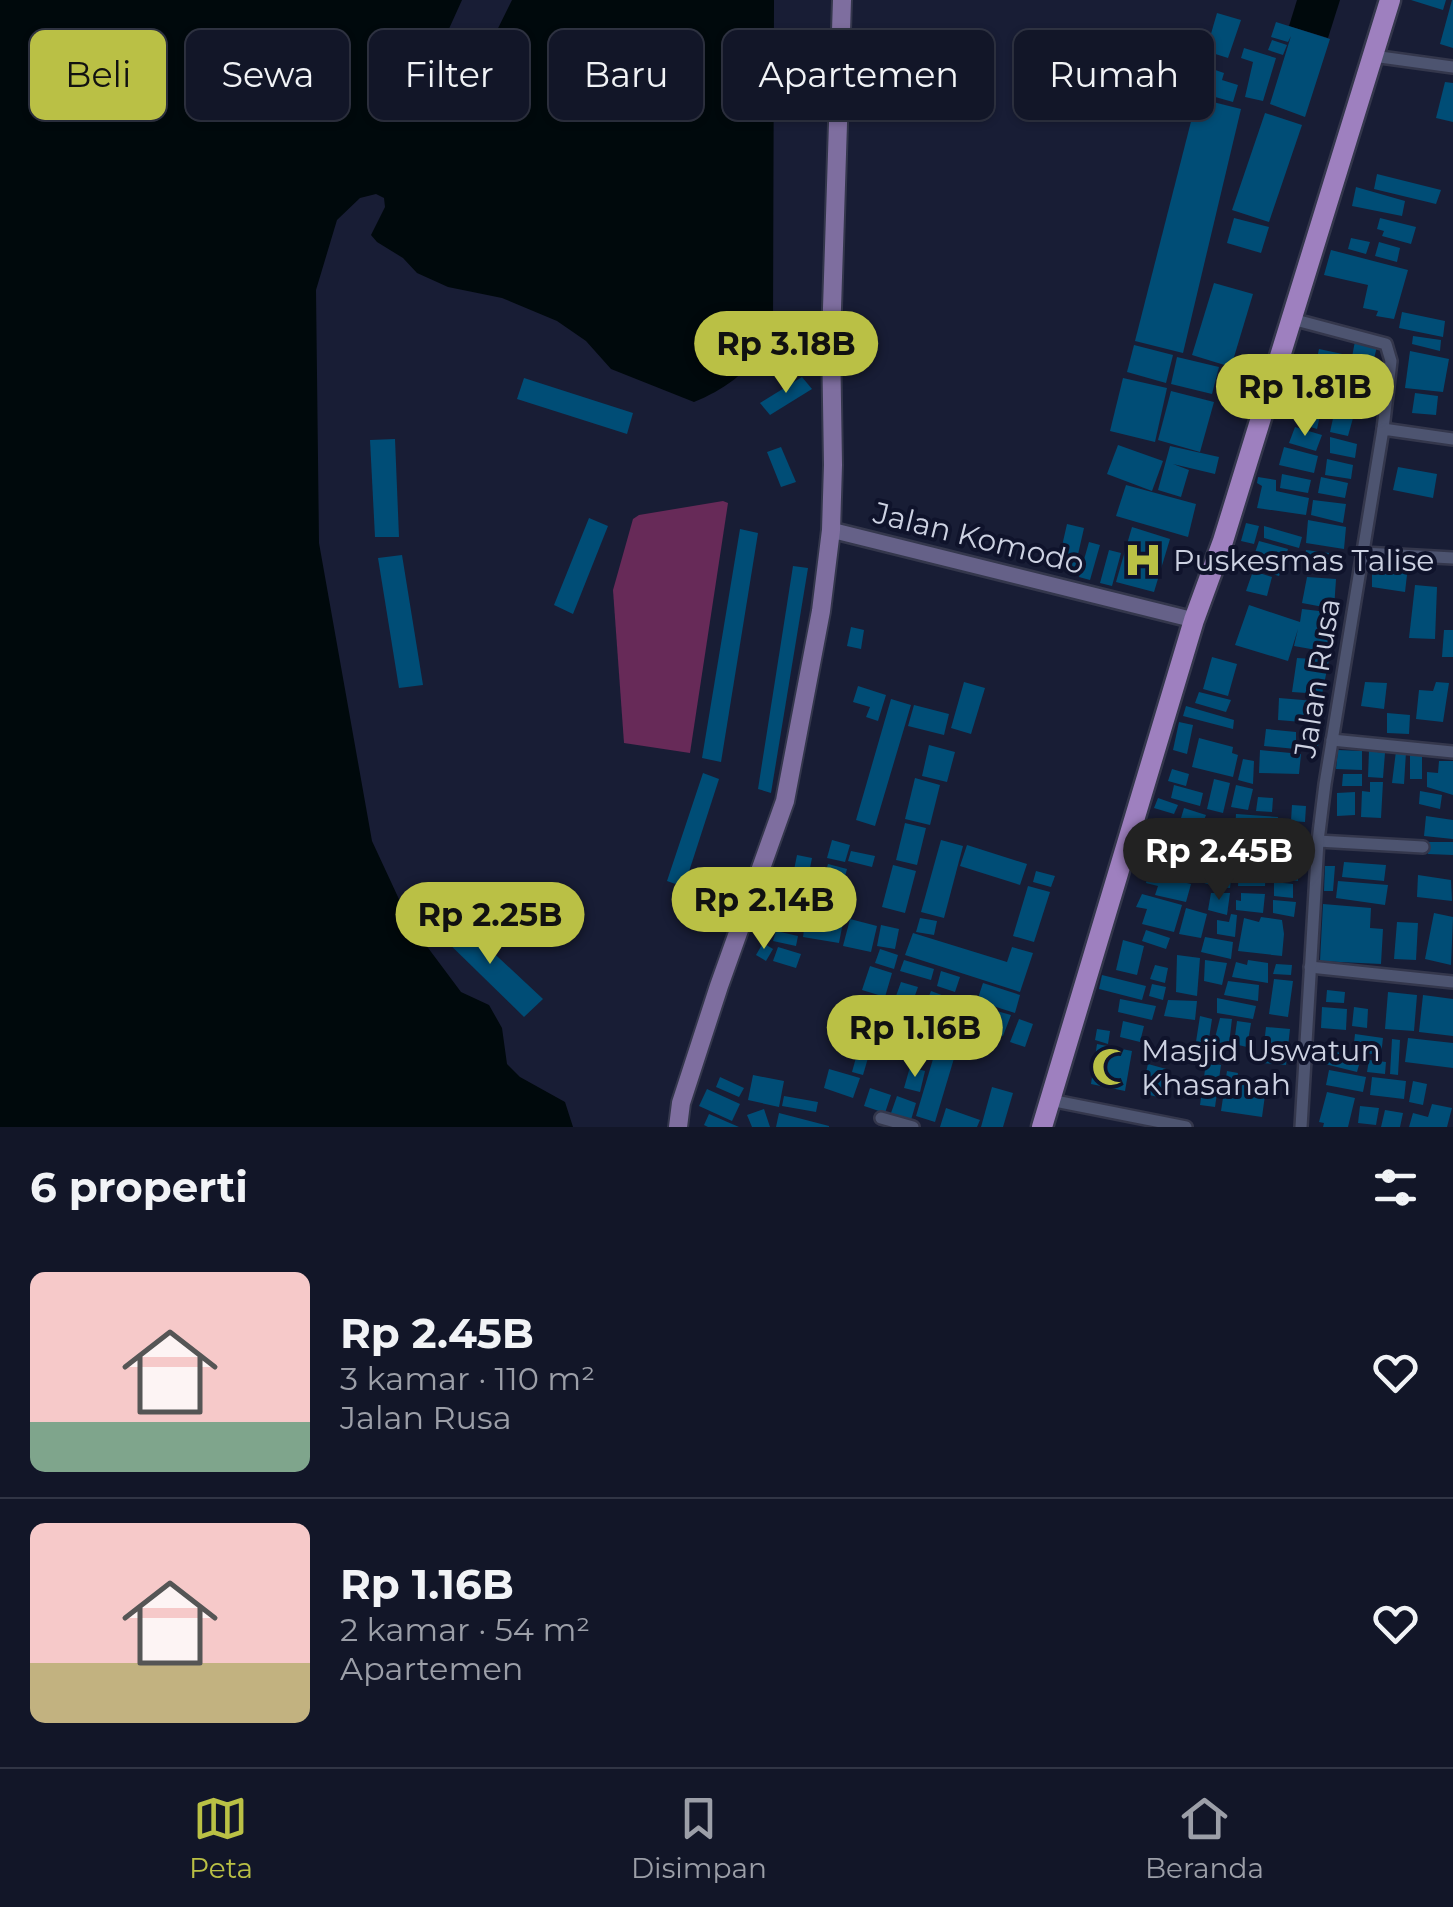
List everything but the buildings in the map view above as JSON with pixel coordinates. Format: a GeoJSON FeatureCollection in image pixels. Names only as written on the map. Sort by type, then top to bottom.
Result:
{"type":"FeatureCollection","features":[{"type":"Feature","properties":{"kind":"highway"},"geometry":{"type":"LineString","coordinates":[[1042,1127],[1194,620],[1223,541],[1390,0]]}},
{"type":"Feature","properties":{"kind":"main road"},"geometry":{"type":"LineString","coordinates":[[830,530],[831,339],[842,0]]}},
{"type":"Feature","properties":{"kind":"main road","name":"Jalan Komodo"},"geometry":{"type":"LineString","coordinates":[[678,1127],[681,1103],[771,845],[795,762],[821,612],[830,530]]}},
{"type":"Feature","properties":{"kind":"street"},"geometry":{"type":"LineString","coordinates":[[1373,56],[1453,67]]}},
{"type":"Feature","properties":{"kind":"street","name":"Jalan Rusa"},"geometry":{"type":"LineString","coordinates":[[1292,319],[1386,344],[1391,361],[1318,840],[1301,1127]]}},
{"type":"Feature","properties":{"kind":"street"},"geometry":{"type":"LineString","coordinates":[[1383,430],[1453,440]]}},
{"type":"Feature","properties":{"kind":"street","name":"Jalan Komodo"},"geometry":{"type":"LineString","coordinates":[[830,530],[1194,620]]}},
{"type":"Feature","properties":{"kind":"street"},"geometry":{"type":"LineString","coordinates":[[1363,553],[1453,558]]}},
{"type":"Feature","properties":{"kind":"street"},"geometry":{"type":"LineString","coordinates":[[1332,740],[1453,752]]}},
{"type":"Feature","properties":{"kind":"street"},"geometry":{"type":"LineString","coordinates":[[1318,840],[1423,848]]}},
{"type":"Feature","properties":{"kind":"street"},"geometry":{"type":"LineString","coordinates":[[1310,967],[1453,982]]}},
{"type":"Feature","properties":{"kind":"street"},"geometry":{"type":"LineString","coordinates":[[1050,1100],[1186,1127]]}},
{"type":"Feature","properties":{"kind":"street"},"geometry":{"type":"LineString","coordinates":[[880,1118],[912,1127]]}},
{"type":"Feature","properties":{"kind":"shaded area"},"geometry":{"type":"Polygon","coordinates":[[[0,0],[462,0],[448,30],[369,30],[369,120],[529,120],[529,30],[497,30],[512,0],[774,0],[774,30],[723,30],[723,120],[774,120],[773,327],[752,363],[719,389],[694,402],[611,369],[586,341],[557,321],[502,298],[448,287],[417,273],[371,235],[385,207],[384,198],[376,194],[360,198],[337,220],[316,290],[319,543],[372,841],[411,925],[461,992],[489,1005],[502,1028],[507,1064],[520,1077],[565,1102],[573,1127],[0,1127],[0,0]]]}},
{"type":"Feature","properties":{"kind":"shaded area"},"geometry":{"type":"Polygon","coordinates":[[[1297,0],[1340,0],[1328,38],[1289,26],[1297,0]]]}},
{"type":"Feature","properties":{"kind":"shaded area"},"geometry":{"type":"Polygon","coordinates":[[[728,503],[690,753],[624,743],[613,590],[633,519],[728,503]]]}},
{"type":"Feature","properties":{"kind":"place","name":"Puskesmas Talise"},"geometry":{"type":"Point","coordinates":[1143,560]}},
{"type":"Feature","properties":{"kind":"place","name":"Masjid Uswatun Khasanah"},"geometry":{"type":"Point","coordinates":[1111,1067]}}]}
